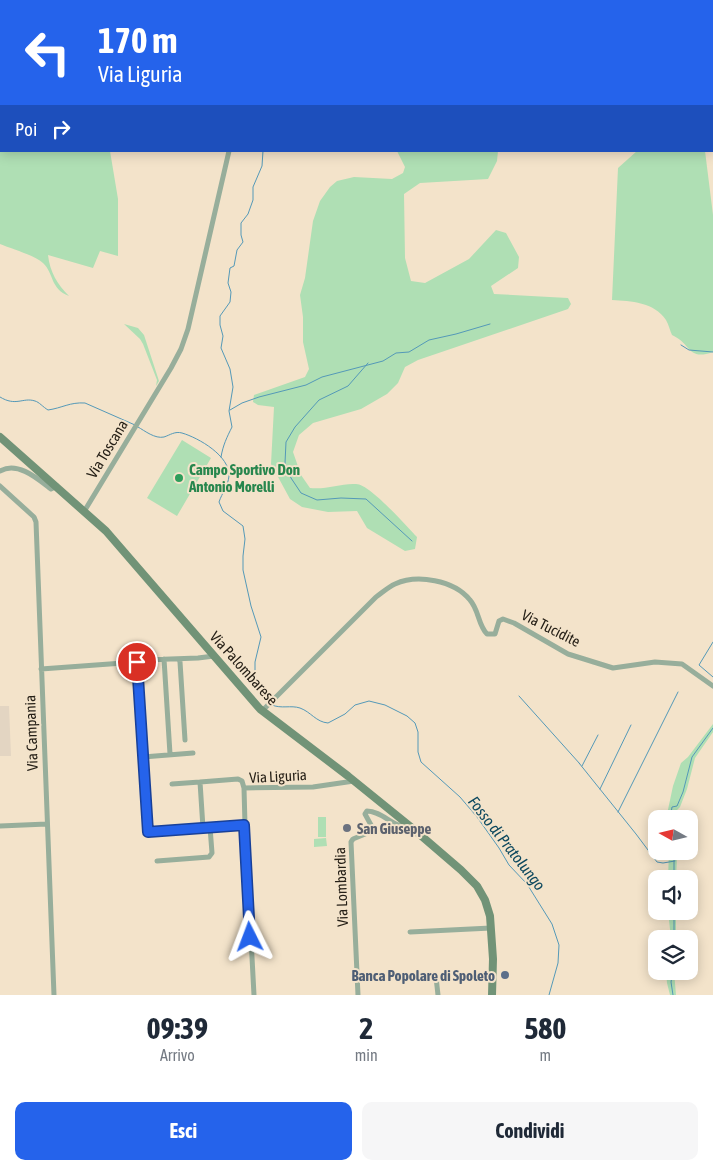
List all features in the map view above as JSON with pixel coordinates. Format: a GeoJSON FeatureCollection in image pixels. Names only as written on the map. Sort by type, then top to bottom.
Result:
{"type":"FeatureCollection","features":[{"type":"Feature","properties":{"kind":"main road","name":"Via Palombarese"},"geometry":{"type":"LineString","coordinates":[[0,437],[85,510],[118,544],[214,656],[265,709],[411,827],[477,886],[488,906],[491,928],[492,995]]}},
{"type":"Feature","properties":{"kind":"street","name":"Via Toscana"},"geometry":{"type":"LineString","coordinates":[[85,510],[171,368],[186,336],[229,152]]}},
{"type":"Feature","properties":{"kind":"street"},"geometry":{"type":"LineString","coordinates":[[0,471],[7,469],[26,471],[51,489],[56,486]]}},
{"type":"Feature","properties":{"kind":"street","name":"Via Campania"},"geometry":{"type":"LineString","coordinates":[[0,486],[35,520],[54,995]]}},
{"type":"Feature","properties":{"kind":"street","name":"Via Tucidite"},"geometry":{"type":"LineString","coordinates":[[265,709],[376,598],[396,584],[418,580],[435,581],[455,588],[465,594],[474,605],[482,629],[487,634],[494,634],[499,621],[503,619],[514,623],[568,654],[614,668],[655,662],[682,664],[713,686]]}},
{"type":"Feature","properties":{"kind":"street"},"geometry":{"type":"LineString","coordinates":[[41,670],[143,660],[214,656]]}},
{"type":"Feature","properties":{"kind":"street"},"geometry":{"type":"LineString","coordinates":[[164,659],[170,754]]}},
{"type":"Feature","properties":{"kind":"street"},"geometry":{"type":"LineString","coordinates":[[179,659],[185,740]]}},
{"type":"Feature","properties":{"kind":"street"},"geometry":{"type":"LineString","coordinates":[[137,662],[148,832],[244,825]]}},
{"type":"Feature","properties":{"kind":"street"},"geometry":{"type":"LineString","coordinates":[[143,757],[193,752]]}},
{"type":"Feature","properties":{"kind":"street"},"geometry":{"type":"LineString","coordinates":[[172,784],[238,779],[243,782],[244,788]]}},
{"type":"Feature","properties":{"kind":"street","name":"Via Liguria"},"geometry":{"type":"LineString","coordinates":[[254,995],[244,825],[244,788],[327,786],[354,781]]}},
{"type":"Feature","properties":{"kind":"street"},"geometry":{"type":"LineString","coordinates":[[200,782],[203,828]]}},
{"type":"Feature","properties":{"kind":"street","name":"Via Lombardia"},"geometry":{"type":"LineString","coordinates":[[358,995],[351,842],[353,839],[370,832],[371,825],[365,814],[367,811],[381,815],[400,827],[411,827]]}},
{"type":"Feature","properties":{"kind":"street"},"geometry":{"type":"LineString","coordinates":[[0,826],[47,824]]}},
{"type":"Feature","properties":{"kind":"street"},"geometry":{"type":"LineString","coordinates":[[157,861],[209,857],[212,853],[210,827]]}},
{"type":"Feature","properties":{"kind":"street"},"geometry":{"type":"LineString","coordinates":[[410,932],[491,928]]}},
{"type":"Feature","properties":{"kind":"street"},"geometry":{"type":"LineString","coordinates":[[436,977],[438,995]]}},
{"type":"Feature","properties":{"kind":"shaded area"},"geometry":{"type":"Polygon","coordinates":[[[0,706],[9,706],[11,756],[0,756],[0,706]]]}},
{"type":"Feature","properties":{"kind":"green space"},"geometry":{"type":"Polygon","coordinates":[[[0,152],[110,152],[118,199],[118,256],[100,251],[93,268],[48,255],[50,267],[55,277],[69,296],[58,289],[43,263],[29,255],[0,244],[0,152]]]}},
{"type":"Feature","properties":{"kind":"green space"},"geometry":{"type":"Polygon","coordinates":[[[398,152],[498,152],[497,161],[488,179],[420,183],[404,194],[405,258],[411,281],[425,283],[469,259],[496,230],[506,233],[519,257],[518,268],[491,286],[494,294],[568,298],[571,304],[568,309],[418,360],[405,367],[398,383],[387,394],[361,409],[313,423],[299,435],[293,452],[301,475],[310,488],[356,484],[370,491],[388,506],[417,537],[415,549],[405,551],[367,528],[357,511],[328,512],[302,507],[290,499],[271,464],[274,407],[258,405],[253,402],[254,395],[305,377],[309,369],[303,342],[303,317],[300,295],[305,278],[313,221],[320,201],[337,181],[354,177],[392,179],[403,173],[405,167],[398,152]]]}},
{"type":"Feature","properties":{"kind":"green space"},"geometry":{"type":"Polygon","coordinates":[[[636,152],[705,152],[713,215],[713,352],[705,354],[694,353],[672,335],[667,322],[655,309],[634,302],[612,300],[618,168],[636,152]]]}},
{"type":"Feature","properties":{"kind":"green space"},"geometry":{"type":"Polygon","coordinates":[[[124,324],[138,328],[144,335],[159,381],[156,386],[157,380],[143,344],[124,324]]]}},
{"type":"Feature","properties":{"kind":"green space","name":"Campo Sportivo Don Antonio Morelli"},"geometry":{"type":"Polygon","coordinates":[[[182,440],[211,458],[177,516],[147,498],[182,440]]]}},
{"type":"Feature","properties":{"kind":"green space"},"geometry":{"type":"Polygon","coordinates":[[[713,724],[713,732],[695,758],[680,807],[677,810],[668,810],[673,786],[681,763],[688,757],[713,724]]]}},
{"type":"Feature","properties":{"kind":"green space"},"geometry":{"type":"Polygon","coordinates":[[[318,817],[326,817],[326,837],[318,837],[318,817]]]}},
{"type":"Feature","properties":{"kind":"green space"},"geometry":{"type":"Polygon","coordinates":[[[326,838],[327,846],[314,847],[314,839],[326,838]]]}},
{"type":"Feature","properties":{"kind":"green space"},"geometry":{"type":"Polygon","coordinates":[[[669,860],[677,860],[676,870],[668,870],[669,860]]]}},
{"type":"Feature","properties":{"kind":"green space"},"geometry":{"type":"Polygon","coordinates":[[[669,920],[676,920],[676,930],[670,930],[669,920]]]}},
{"type":"Feature","properties":{"kind":"green space"},"geometry":{"type":"Polygon","coordinates":[[[667,980],[675,980],[676,995],[670,995],[667,980]]]}},
{"type":"Feature","properties":{"kind":"waterway"},"geometry":{"type":"LineString","coordinates":[[221,457],[232,427],[229,411],[233,387],[230,369],[221,348],[223,336],[220,316],[230,302],[231,292],[228,283],[230,268],[234,266],[237,250],[243,242],[241,223],[248,214],[253,200],[253,187],[262,166],[263,152]]}},
{"type":"Feature","properties":{"kind":"waterway"},"geometry":{"type":"LineString","coordinates":[[230,410],[259,397],[306,385],[322,377],[383,361],[396,353],[409,352],[429,340],[490,324]]}},
{"type":"Feature","properties":{"kind":"waterway"},"geometry":{"type":"LineString","coordinates":[[681,345],[689,350],[713,352]]}},
{"type":"Feature","properties":{"kind":"waterway"},"geometry":{"type":"LineString","coordinates":[[368,363],[348,386],[319,400],[295,427],[286,442],[285,463],[291,478],[301,493],[317,500],[341,498],[366,499],[412,541]]}},
{"type":"Feature","properties":{"kind":"waterway"},"geometry":{"type":"LineString","coordinates":[[0,397],[15,402],[35,401],[48,410],[75,403],[85,403],[135,425]]}},
{"type":"Feature","properties":{"kind":"waterway","name":"Fosso di Pratolungo"},"geometry":{"type":"LineString","coordinates":[[138,427],[157,437],[164,437],[175,433],[189,435],[219,455],[228,469],[228,480],[219,502],[223,511],[243,526],[245,539],[243,570],[251,606],[261,637],[255,662],[255,674],[263,696],[268,703]]}},
{"type":"Feature","properties":{"kind":"waterway"},"geometry":{"type":"LineString","coordinates":[[713,642],[699,665],[713,677]]}},
{"type":"Feature","properties":{"kind":"waterway"},"geometry":{"type":"LineString","coordinates":[[618,812],[678,692]]}},
{"type":"Feature","properties":{"kind":"waterway"},"geometry":{"type":"LineString","coordinates":[[519,696],[580,764]]}},
{"type":"Feature","properties":{"kind":"waterway","name":"Fosso di Pratolungo"},"geometry":{"type":"LineString","coordinates":[[272,705],[300,708],[320,721],[328,723],[345,714],[355,705],[369,701],[385,705],[407,716],[415,723],[418,732],[418,752],[421,762],[460,797],[477,817],[509,865],[527,884],[552,924],[559,945],[558,963],[549,995]]}},
{"type":"Feature","properties":{"kind":"waterway"},"geometry":{"type":"LineString","coordinates":[[600,789],[631,725]]}},
{"type":"Feature","properties":{"kind":"waterway"},"geometry":{"type":"LineString","coordinates":[[672,810],[672,807],[677,806],[683,792],[692,757],[713,728]]}},
{"type":"Feature","properties":{"kind":"waterway"},"geometry":{"type":"LineString","coordinates":[[582,766],[598,735]]}},
{"type":"Feature","properties":{"kind":"waterway"},"geometry":{"type":"LineString","coordinates":[[579,763],[657,862],[675,861]]}},
{"type":"Feature","properties":{"kind":"waterway"},"geometry":{"type":"LineString","coordinates":[[674,860],[674,870]]}},
{"type":"Feature","properties":{"kind":"waterway"},"geometry":{"type":"LineString","coordinates":[[674,920],[674,930]]}},
{"type":"Feature","properties":{"kind":"waterway"},"geometry":{"type":"LineString","coordinates":[[671,980],[673,995]]}},
{"type":"Feature","properties":{"kind":"place","name":"Campo Sportivo Don Antonio Morelli"},"geometry":{"type":"Point","coordinates":[179,478]}},
{"type":"Feature","properties":{"kind":"place","name":"San Giuseppe"},"geometry":{"type":"Point","coordinates":[347,828]}},
{"type":"Feature","properties":{"kind":"place","name":"Banca Popolare di Spoleto"},"geometry":{"type":"Point","coordinates":[505,975]}},
{"type":"Feature","properties":{"kind":"route"},"geometry":{"type":"LineString","coordinates":[[137,662],[148,832],[244,825],[250,937]]}}]}
